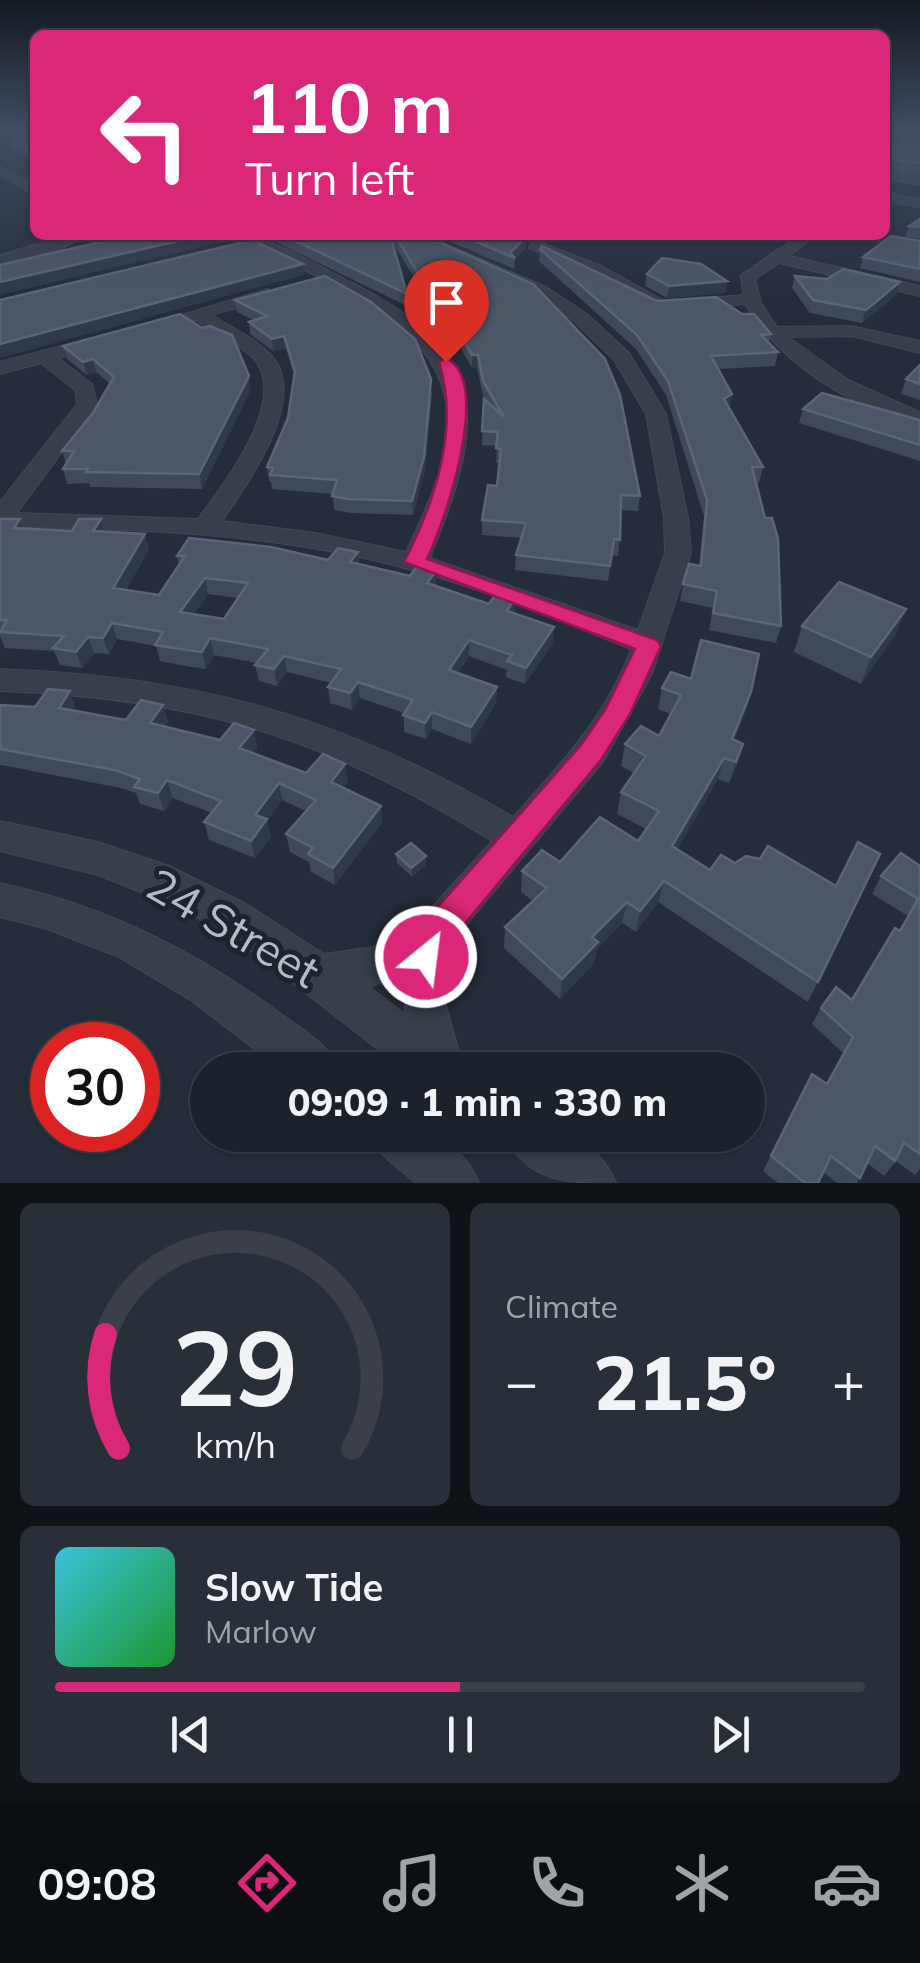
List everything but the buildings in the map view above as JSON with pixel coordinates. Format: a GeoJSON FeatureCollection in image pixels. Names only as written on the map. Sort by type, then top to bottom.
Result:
{"type":"FeatureCollection","features":[{"type":"Feature","properties":{"kind":"street"},"geometry":{"type":"LineString","coordinates":[[890,196],[920,200]]}},
{"type":"Feature","properties":{"kind":"street"},"geometry":{"type":"LineString","coordinates":[[0,264],[69,240]]}},
{"type":"Feature","properties":{"kind":"street"},"geometry":{"type":"LineString","coordinates":[[0,264],[96,245],[88,240]]}},
{"type":"Feature","properties":{"kind":"street"},"geometry":{"type":"LineString","coordinates":[[263,240],[247,244],[328,277],[413,323],[438,348],[452,376],[458,414],[452,463],[435,521],[415,562]]}},
{"type":"Feature","properties":{"kind":"street"},"geometry":{"type":"LineString","coordinates":[[317,975],[378,966],[432,938],[515,836],[591,752],[616,714],[649,646],[678,552],[662,439],[646,391],[611,345],[561,303],[499,269],[425,240]]}},
{"type":"Feature","properties":{"kind":"street"},"geometry":{"type":"LineString","coordinates":[[536,240],[534,245],[594,268],[658,306],[750,299]]}},
{"type":"Feature","properties":{"kind":"street"},"geometry":{"type":"LineString","coordinates":[[802,240],[747,278],[750,299],[800,357],[834,382],[920,419]]}},
{"type":"Feature","properties":{"kind":"street"},"geometry":{"type":"LineString","coordinates":[[890,240],[920,246]]}},
{"type":"Feature","properties":{"kind":"street"},"geometry":{"type":"LineString","coordinates":[[775,258],[920,291]]}},
{"type":"Feature","properties":{"kind":"street"},"geometry":{"type":"LineString","coordinates":[[0,368],[328,277]]}},
{"type":"Feature","properties":{"kind":"street"},"geometry":{"type":"LineString","coordinates":[[199,314],[264,358],[275,395],[252,458],[206,526]]}},
{"type":"Feature","properties":{"kind":"street"},"geometry":{"type":"LineString","coordinates":[[775,332],[835,330],[920,347]]}},
{"type":"Feature","properties":{"kind":"street"},"geometry":{"type":"LineString","coordinates":[[0,519],[87,404],[85,388],[44,356]]}},
{"type":"Feature","properties":{"kind":"street"},"geometry":{"type":"LineString","coordinates":[[0,519],[206,526],[284,535],[415,562],[649,646]]}},
{"type":"Feature","properties":{"kind":"street"},"geometry":{"type":"LineString","coordinates":[[0,680],[154,693],[280,722],[389,764],[515,836]]}},
{"type":"Feature","properties":{"kind":"street","name":"24 Street"},"geometry":{"type":"LineString","coordinates":[[0,836],[106,860],[158,879],[256,932],[417,1052]]}},
{"type":"Feature","properties":{"kind":"street","name":"24 Street"},"geometry":{"type":"LineString","coordinates":[[0,900],[80,920],[183,968],[232,1001],[294,1052]]}},
{"type":"Feature","properties":{"kind":"street"},"geometry":{"type":"LineString","coordinates":[[432,938],[423,1000],[435,1052]]}},
{"type":"Feature","properties":{"kind":"street"},"geometry":{"type":"LineString","coordinates":[[417,1152],[454,1183]]}},
{"type":"Feature","properties":{"kind":"street"},"geometry":{"type":"LineString","coordinates":[[551,1152],[591,1183]]}},
{"type":"Feature","properties":{"kind":"route"},"geometry":{"type":"LineString","coordinates":[[426,957],[432,938],[515,836],[591,752],[616,714],[649,646],[504,590],[415,562],[445,491],[456,438],[457,392],[446,362]]}}]}
